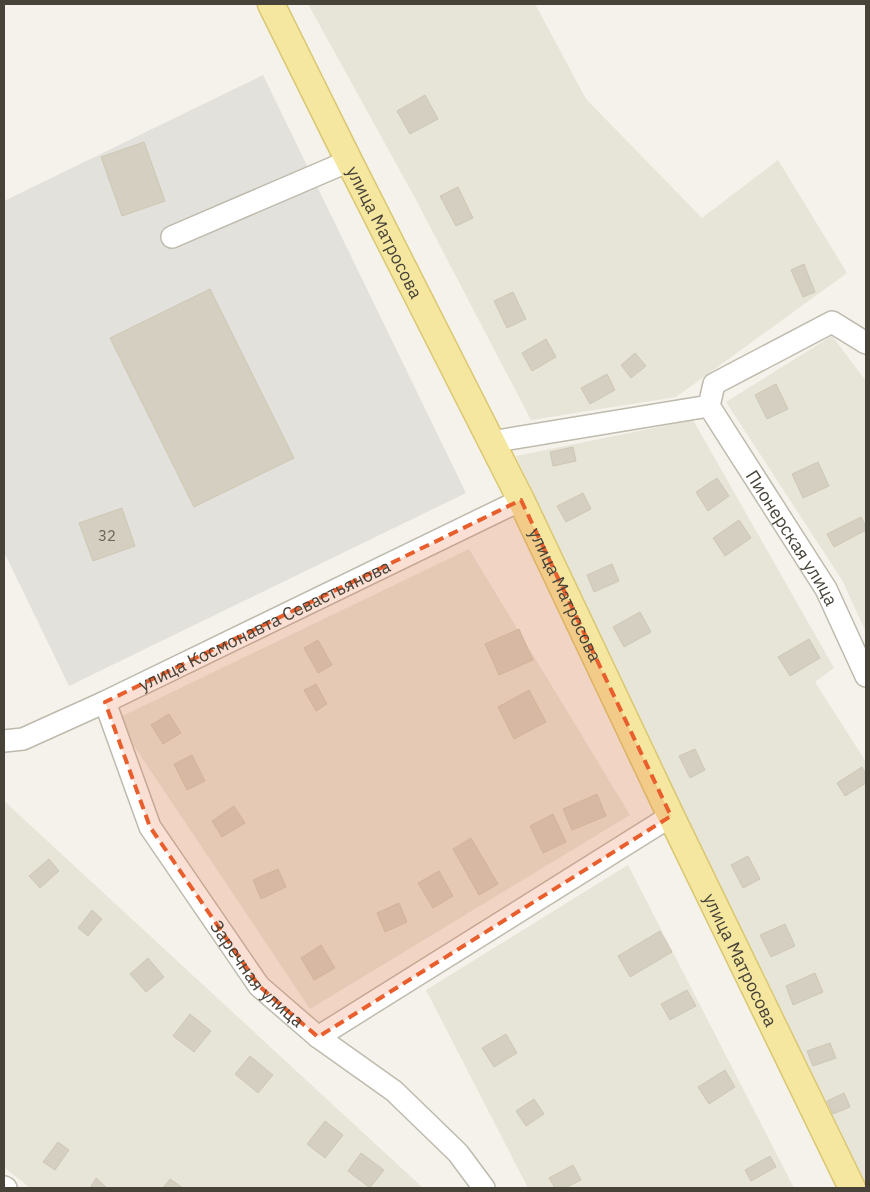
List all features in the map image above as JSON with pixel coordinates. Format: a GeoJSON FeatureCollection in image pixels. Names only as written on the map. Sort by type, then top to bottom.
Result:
{"type":"FeatureCollection","features":[{"type":"Feature","properties":{"kind":"main road","name":"улица Матросова"},"geometry":{"type":"LineString","coordinates":[[271,4],[521,500],[671,816],[852,1188]]}},
{"type":"Feature","properties":{"kind":"street"},"geometry":{"type":"LineString","coordinates":[[172,237],[349,161]]}},
{"type":"Feature","properties":{"kind":"street"},"geometry":{"type":"LineString","coordinates":[[491,442],[709,406],[714,384],[832,322],[866,343]]}},
{"type":"Feature","properties":{"kind":"street","name":"Пионерская улица"},"geometry":{"type":"LineString","coordinates":[[709,406],[826,589],[866,676]]}},
{"type":"Feature","properties":{"kind":"street","name":"улица Космонавта Севастьянова"},"geometry":{"type":"LineString","coordinates":[[4,741],[24,739],[106,702],[521,500]]}},
{"type":"Feature","properties":{"kind":"street","name":"Заречная улица"},"geometry":{"type":"LineString","coordinates":[[106,702],[150,827],[259,986],[318,1037],[394,1091],[458,1153],[484,1188]]}},
{"type":"Feature","properties":{"kind":"street"},"geometry":{"type":"LineString","coordinates":[[318,1037],[671,816]]}},
{"type":"Feature","properties":{"kind":"highlighted area"},"geometry":{"type":"Polygon","coordinates":[[[521,500],[671,816],[318,1037],[259,986],[150,827],[105,702],[521,500]]]}},
{"type":"Feature","properties":{"kind":"shaded area"},"geometry":{"type":"Polygon","coordinates":[[[308,4],[535,4],[586,99],[702,218],[778,160],[847,273],[676,397],[531,420],[414,196],[308,4]]]}},
{"type":"Feature","properties":{"kind":"shaded area"},"geometry":{"type":"Polygon","coordinates":[[[263,75],[466,493],[69,686],[4,552],[4,201],[263,75]]]}},
{"type":"Feature","properties":{"kind":"shaded area"},"geometry":{"type":"Polygon","coordinates":[[[832,336],[866,381],[866,632],[842,580],[726,402],[832,336]]]}},
{"type":"Feature","properties":{"kind":"shaded area"},"geometry":{"type":"Polygon","coordinates":[[[693,420],[834,668],[815,682],[866,762],[866,1188],[861,1188],[516,456],[693,420]]]}},
{"type":"Feature","properties":{"kind":"shaded area"},"geometry":{"type":"Polygon","coordinates":[[[469,549],[630,815],[310,1009],[116,719],[469,549]]]}},
{"type":"Feature","properties":{"kind":"shaded area"},"geometry":{"type":"Polygon","coordinates":[[[4,801],[423,1188],[30,1188],[4,1167],[4,801]]]}},
{"type":"Feature","properties":{"kind":"shaded area"},"geometry":{"type":"Polygon","coordinates":[[[628,865],[794,1188],[528,1188],[426,990],[628,865]]]}},
{"type":"Feature","properties":{"kind":"building"},"geometry":{"type":"Polygon","coordinates":[[[425,95],[438,119],[410,134],[397,111],[425,95]]]}},
{"type":"Feature","properties":{"kind":"building"},"geometry":{"type":"Polygon","coordinates":[[[144,142],[165,201],[122,216],[101,157],[144,142]]]}},
{"type":"Feature","properties":{"kind":"building"},"geometry":{"type":"Polygon","coordinates":[[[458,187],[473,218],[456,226],[440,196],[458,187]]]}},
{"type":"Feature","properties":{"kind":"building"},"geometry":{"type":"Polygon","coordinates":[[[804,264],[815,292],[803,297],[791,270],[804,264]]]}},
{"type":"Feature","properties":{"kind":"building"},"geometry":{"type":"Polygon","coordinates":[[[210,289],[294,458],[194,507],[110,338],[210,289]]]}},
{"type":"Feature","properties":{"kind":"building"},"geometry":{"type":"Polygon","coordinates":[[[513,292],[526,319],[507,328],[494,301],[513,292]]]}},
{"type":"Feature","properties":{"kind":"building"},"geometry":{"type":"Polygon","coordinates":[[[546,339],[556,357],[532,371],[522,353],[546,339]]]}},
{"type":"Feature","properties":{"kind":"building"},"geometry":{"type":"Polygon","coordinates":[[[635,353],[646,366],[631,378],[621,365],[635,353]]]}},
{"type":"Feature","properties":{"kind":"building"},"geometry":{"type":"Polygon","coordinates":[[[607,374],[615,390],[590,404],[581,388],[607,374]]]}},
{"type":"Feature","properties":{"kind":"building"},"geometry":{"type":"Polygon","coordinates":[[[776,384],[788,409],[767,419],[755,395],[776,384]]]}},
{"type":"Feature","properties":{"kind":"building"},"geometry":{"type":"Polygon","coordinates":[[[573,447],[576,461],[553,466],[550,452],[573,447]]]}},
{"type":"Feature","properties":{"kind":"building"},"geometry":{"type":"Polygon","coordinates":[[[818,462],[829,486],[803,498],[792,474],[818,462]]]}},
{"type":"Feature","properties":{"kind":"building"},"geometry":{"type":"Polygon","coordinates":[[[717,478],[729,496],[708,511],[696,492],[717,478]]]}},
{"type":"Feature","properties":{"kind":"building"},"geometry":{"type":"Polygon","coordinates":[[[583,493],[591,509],[566,522],[557,506],[583,493]]]}},
{"type":"Feature","properties":{"kind":"building"},"geometry":{"type":"Polygon","coordinates":[[[122,508],[135,546],[93,561],[79,523],[122,508]]]}},
{"type":"Feature","properties":{"kind":"building"},"geometry":{"type":"Polygon","coordinates":[[[861,517],[866,530],[834,547],[827,534],[861,517]]]}},
{"type":"Feature","properties":{"kind":"building"},"geometry":{"type":"Polygon","coordinates":[[[739,520],[751,538],[725,556],[713,538],[739,520]]]}},
{"type":"Feature","properties":{"kind":"building"},"geometry":{"type":"Polygon","coordinates":[[[612,564],[619,581],[594,592],[587,575],[612,564]]]}},
{"type":"Feature","properties":{"kind":"building"},"geometry":{"type":"Polygon","coordinates":[[[640,612],[651,632],[624,647],[613,627],[640,612]]]}},
{"type":"Feature","properties":{"kind":"building"},"geometry":{"type":"Polygon","coordinates":[[[519,629],[533,660],[499,675],[485,644],[519,629]]]}},
{"type":"Feature","properties":{"kind":"building"},"geometry":{"type":"Polygon","coordinates":[[[809,639],[820,658],[790,676],[778,657],[809,639]]]}},
{"type":"Feature","properties":{"kind":"building"},"geometry":{"type":"Polygon","coordinates":[[[318,640],[332,665],[318,673],[304,648],[318,640]]]}},
{"type":"Feature","properties":{"kind":"building"},"geometry":{"type":"Polygon","coordinates":[[[316,684],[327,704],[316,711],[304,690],[316,684]]]}},
{"type":"Feature","properties":{"kind":"building"},"geometry":{"type":"Polygon","coordinates":[[[529,690],[546,722],[514,739],[498,707],[529,690]]]}},
{"type":"Feature","properties":{"kind":"building"},"geometry":{"type":"Polygon","coordinates":[[[169,714],[181,733],[163,744],[151,725],[169,714]]]}},
{"type":"Feature","properties":{"kind":"building"},"geometry":{"type":"Polygon","coordinates":[[[695,749],[705,770],[690,778],[679,756],[695,749]]]}},
{"type":"Feature","properties":{"kind":"building"},"geometry":{"type":"Polygon","coordinates":[[[192,755],[205,781],[187,790],[174,764],[192,755]]]}},
{"type":"Feature","properties":{"kind":"building"},"geometry":{"type":"Polygon","coordinates":[[[862,767],[866,774],[866,783],[845,796],[837,783],[862,767]]]}},
{"type":"Feature","properties":{"kind":"building"},"geometry":{"type":"Polygon","coordinates":[[[597,794],[606,816],[572,830],[563,809],[597,794]]]}},
{"type":"Feature","properties":{"kind":"building"},"geometry":{"type":"Polygon","coordinates":[[[234,806],[245,823],[222,837],[212,821],[234,806]]]}},
{"type":"Feature","properties":{"kind":"building"},"geometry":{"type":"Polygon","coordinates":[[[553,814],[566,842],[543,853],[530,826],[553,814]]]}},
{"type":"Feature","properties":{"kind":"building"},"geometry":{"type":"Polygon","coordinates":[[[471,838],[498,884],[479,895],[453,849],[471,838]]]}},
{"type":"Feature","properties":{"kind":"building"},"geometry":{"type":"Polygon","coordinates":[[[748,856],[760,879],[743,888],[731,865],[748,856]]]}},
{"type":"Feature","properties":{"kind":"building"},"geometry":{"type":"Polygon","coordinates":[[[49,859],[59,871],[40,888],[29,876],[49,859]]]}},
{"type":"Feature","properties":{"kind":"building"},"geometry":{"type":"Polygon","coordinates":[[[278,869],[286,887],[261,899],[253,880],[278,869]]]}},
{"type":"Feature","properties":{"kind":"building"},"geometry":{"type":"Polygon","coordinates":[[[439,871],[453,896],[433,908],[418,883],[439,871]]]}},
{"type":"Feature","properties":{"kind":"building"},"geometry":{"type":"Polygon","coordinates":[[[399,903],[407,922],[385,932],[377,913],[399,903]]]}},
{"type":"Feature","properties":{"kind":"building"},"geometry":{"type":"Polygon","coordinates":[[[92,910],[102,919],[88,936],[78,928],[92,910]]]}},
{"type":"Feature","properties":{"kind":"building"},"geometry":{"type":"Polygon","coordinates":[[[785,924],[795,946],[771,957],[760,935],[785,924]]]}},
{"type":"Feature","properties":{"kind":"building"},"geometry":{"type":"Polygon","coordinates":[[[660,931],[672,952],[630,977],[618,956],[660,931]]]}},
{"type":"Feature","properties":{"kind":"building"},"geometry":{"type":"Polygon","coordinates":[[[321,945],[335,968],[314,980],[301,958],[321,945]]]}},
{"type":"Feature","properties":{"kind":"building"},"geometry":{"type":"Polygon","coordinates":[[[148,958],[164,977],[146,992],[130,974],[148,958]]]}},
{"type":"Feature","properties":{"kind":"building"},"geometry":{"type":"Polygon","coordinates":[[[815,973],[823,992],[793,1005],[786,986],[815,973]]]}},
{"type":"Feature","properties":{"kind":"building"},"geometry":{"type":"Polygon","coordinates":[[[687,990],[696,1006],[670,1020],[661,1004],[687,990]]]}},
{"type":"Feature","properties":{"kind":"building"},"geometry":{"type":"Polygon","coordinates":[[[190,1014],[211,1031],[194,1052],[173,1036],[190,1014]]]}},
{"type":"Feature","properties":{"kind":"building"},"geometry":{"type":"Polygon","coordinates":[[[506,1034],[517,1053],[494,1067],[482,1048],[506,1034]]]}},
{"type":"Feature","properties":{"kind":"building"},"geometry":{"type":"Polygon","coordinates":[[[830,1043],[836,1058],[813,1066],[807,1051],[830,1043]]]}},
{"type":"Feature","properties":{"kind":"building"},"geometry":{"type":"Polygon","coordinates":[[[250,1056],[273,1075],[258,1093],[235,1074],[250,1056]]]}},
{"type":"Feature","properties":{"kind":"building"},"geometry":{"type":"Polygon","coordinates":[[[725,1070],[735,1087],[709,1104],[698,1087],[725,1070]]]}},
{"type":"Feature","properties":{"kind":"building"},"geometry":{"type":"Polygon","coordinates":[[[844,1093],[850,1107],[833,1114],[827,1101],[844,1093]]]}},
{"type":"Feature","properties":{"kind":"building"},"geometry":{"type":"Polygon","coordinates":[[[534,1099],[544,1114],[526,1126],[516,1111],[534,1099]]]}},
{"type":"Feature","properties":{"kind":"building"},"geometry":{"type":"Polygon","coordinates":[[[325,1121],[343,1135],[325,1158],[307,1144],[325,1121]]]}},
{"type":"Feature","properties":{"kind":"building"},"geometry":{"type":"Polygon","coordinates":[[[58,1142],[69,1150],[55,1170],[43,1162],[58,1142]]]}},
{"type":"Feature","properties":{"kind":"building"},"geometry":{"type":"Polygon","coordinates":[[[361,1153],[384,1170],[370,1188],[348,1171],[361,1153]]]}},
{"type":"Feature","properties":{"kind":"building"},"geometry":{"type":"Polygon","coordinates":[[[770,1156],[776,1167],[751,1181],[745,1170],[770,1156]]]}},
{"type":"Feature","properties":{"kind":"building"},"geometry":{"type":"Polygon","coordinates":[[[573,1165],[581,1180],[565,1188],[555,1188],[549,1178],[573,1165]]]}},
{"type":"Feature","properties":{"kind":"building"},"geometry":{"type":"Polygon","coordinates":[[[96,1178],[107,1188],[90,1188],[96,1178]]]}},
{"type":"Feature","properties":{"kind":"building"},"geometry":{"type":"Polygon","coordinates":[[[170,1179],[183,1188],[163,1188],[170,1179]]]}}]}
